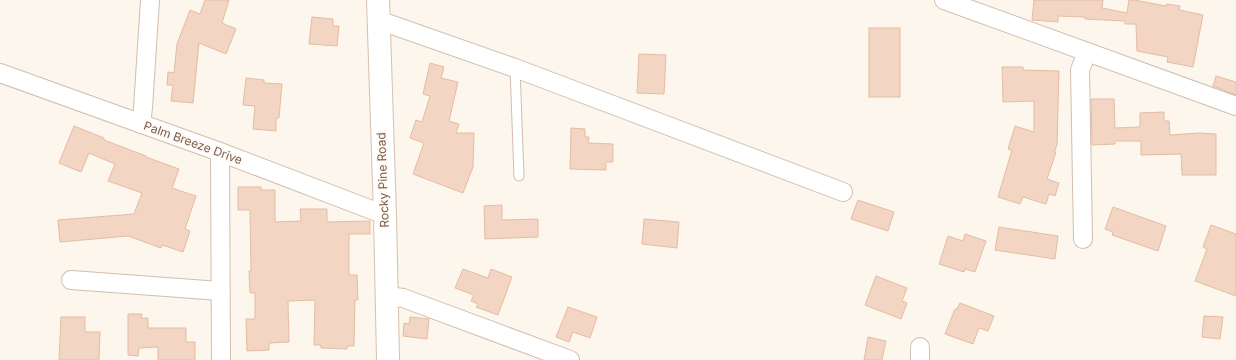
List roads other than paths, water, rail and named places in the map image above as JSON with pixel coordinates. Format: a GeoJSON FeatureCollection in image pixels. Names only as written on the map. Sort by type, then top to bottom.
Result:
{"type":"FeatureCollection","features":[{"type":"Feature","properties":{"kind":"street"},"geometry":{"type":"LineString","coordinates":[[140,124],[143,108],[150,0]]}},
{"type":"Feature","properties":{"kind":"street"},"geometry":{"type":"LineString","coordinates":[[944,0],[1236,106]]}},
{"type":"Feature","properties":{"kind":"street"},"geometry":{"type":"LineString","coordinates":[[378,10],[515,68],[843,192]]}},
{"type":"Feature","properties":{"kind":"street","name":"Rocky Pine Road"},"geometry":{"type":"LineString","coordinates":[[378,10],[388,360]]}},
{"type":"Feature","properties":{"kind":"street"},"geometry":{"type":"LineString","coordinates":[[1083,239],[1080,70],[1087,52]]}},
{"type":"Feature","properties":{"kind":"street","name":"Palm Breeze Drive"},"geometry":{"type":"LineString","coordinates":[[0,73],[220,152],[385,215]]}},
{"type":"Feature","properties":{"kind":"street"},"geometry":{"type":"LineString","coordinates":[[220,152],[221,360]]}},
{"type":"Feature","properties":{"kind":"street"},"geometry":{"type":"LineString","coordinates":[[71,280],[220,291]]}},
{"type":"Feature","properties":{"kind":"street"},"geometry":{"type":"LineString","coordinates":[[386,296],[404,298],[570,360]]}},
{"type":"Feature","properties":{"kind":"lane"},"geometry":{"type":"LineString","coordinates":[[515,68],[519,176]]}}]}
